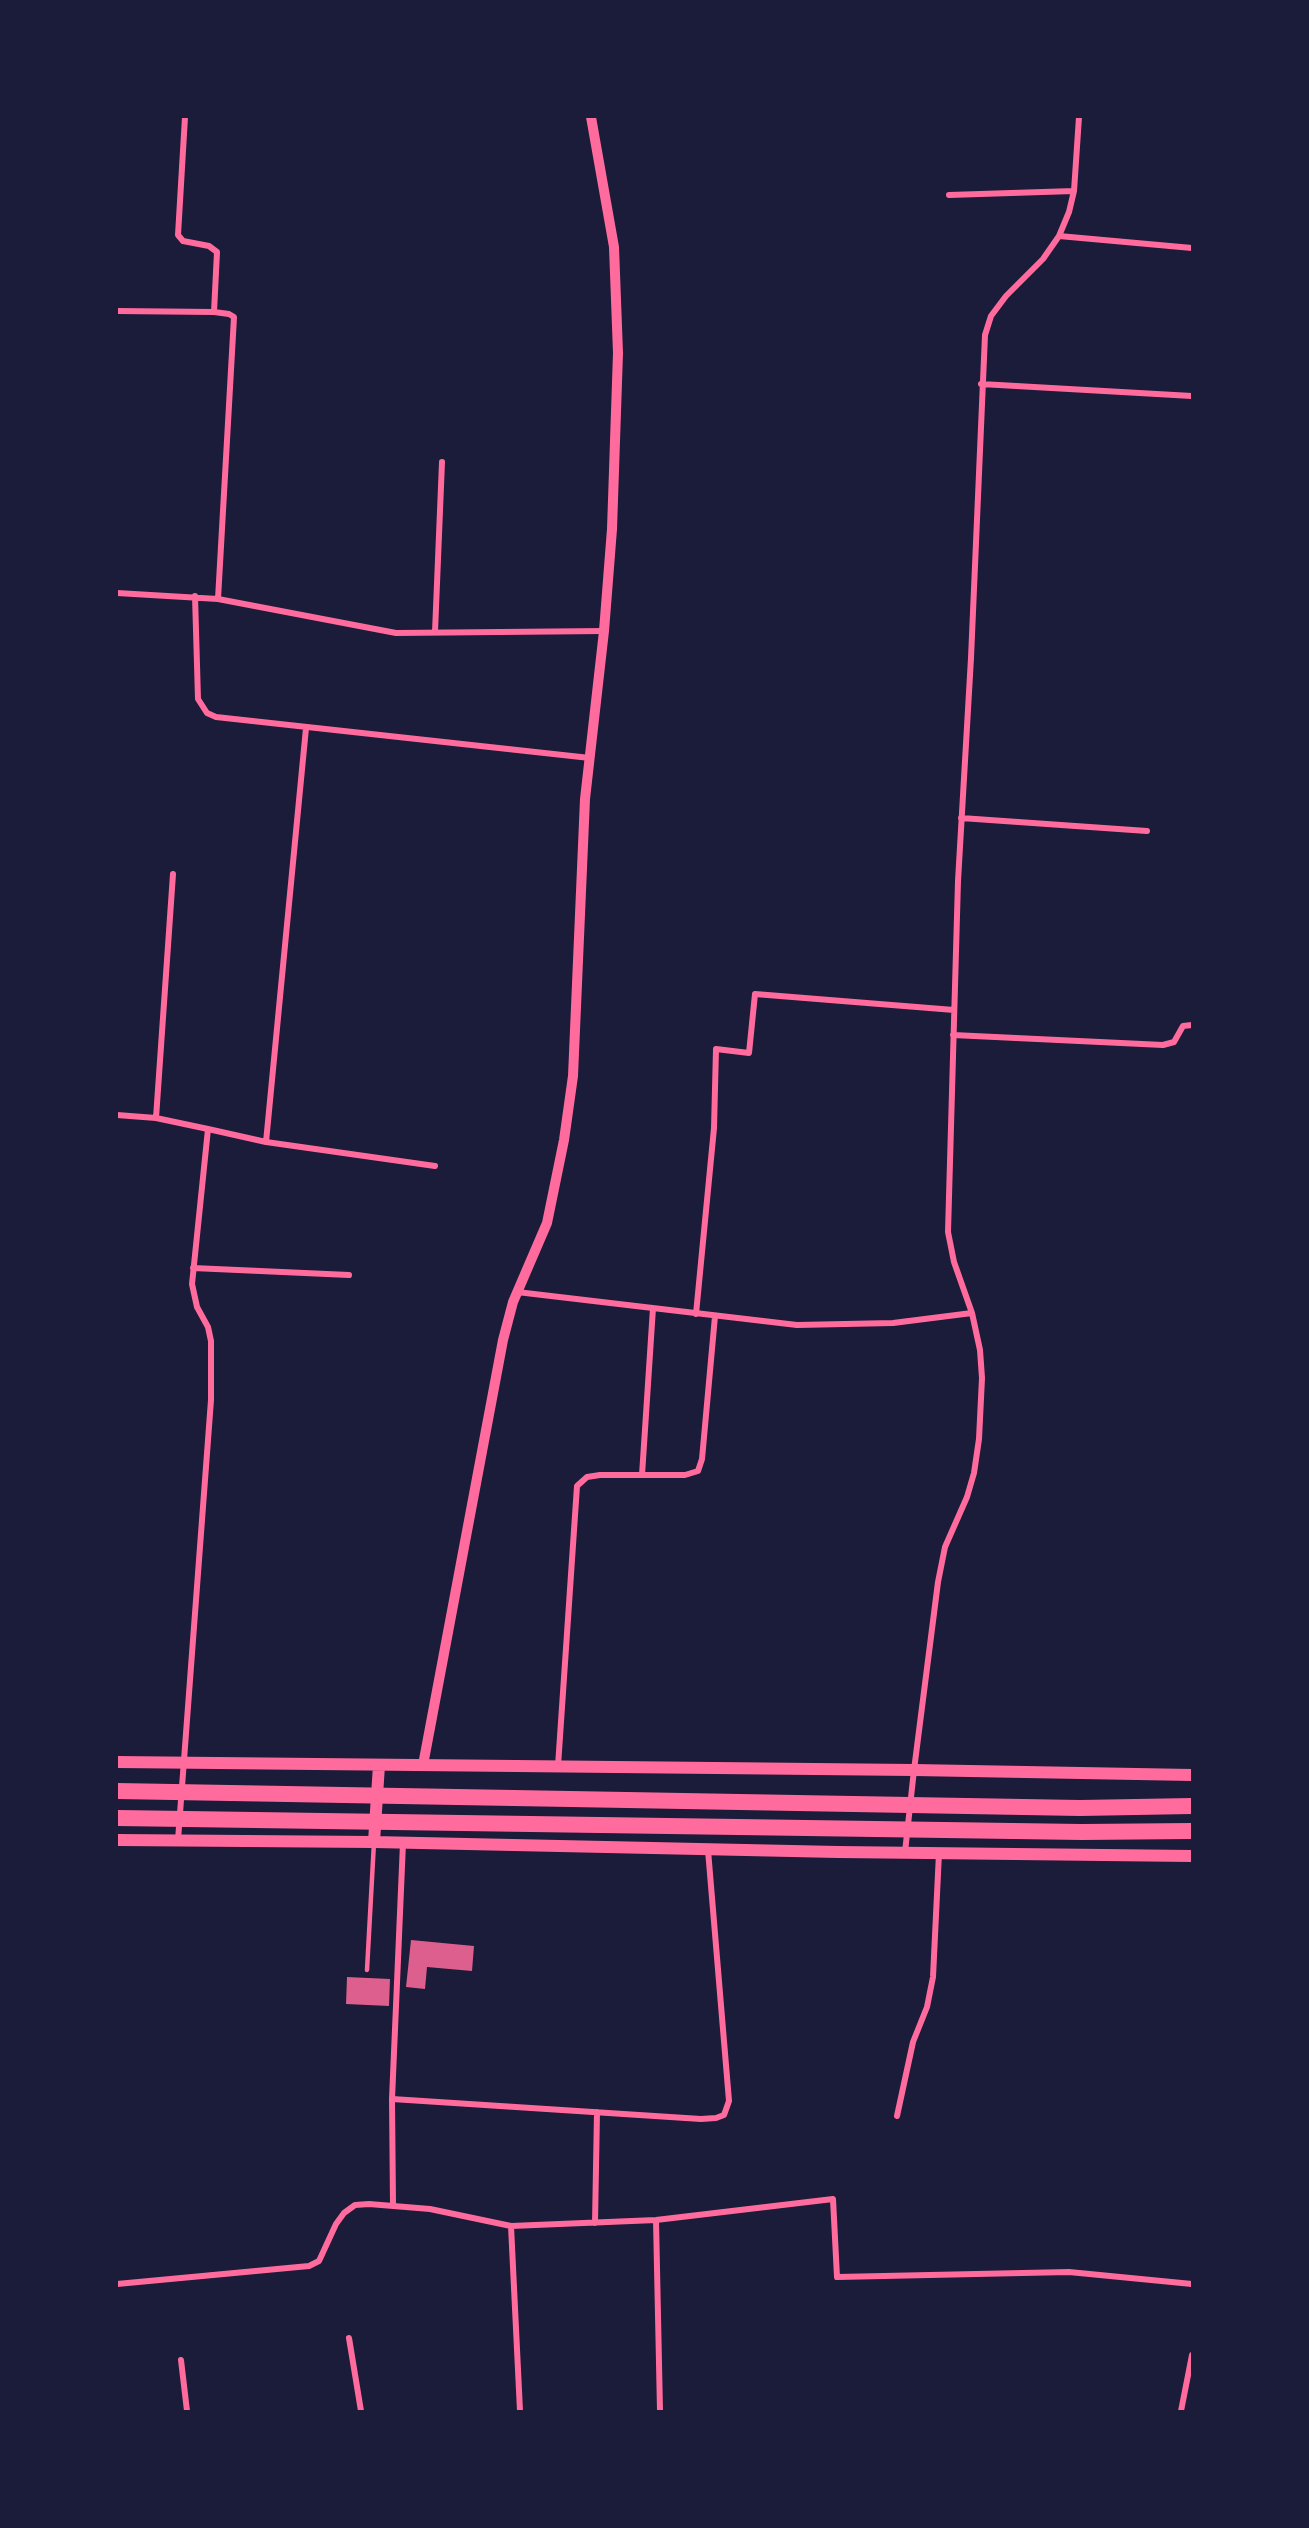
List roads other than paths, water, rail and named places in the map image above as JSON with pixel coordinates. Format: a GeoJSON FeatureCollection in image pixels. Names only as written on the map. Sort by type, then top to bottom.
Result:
{"type":"FeatureCollection","features":[{"type":"Feature","properties":{"kind":"highway"},"geometry":{"type":"LineString","coordinates":[[117,1791],[1080,1808],[1192,1806]]}},
{"type":"Feature","properties":{"kind":"highway"},"geometry":{"type":"LineString","coordinates":[[117,1818],[1082,1832],[1192,1831]]}},
{"type":"Feature","properties":{"kind":"main road"},"geometry":{"type":"LineString","coordinates":[[117,1762],[1192,1775]]}},
{"type":"Feature","properties":{"kind":"main road"},"geometry":{"type":"LineString","coordinates":[[374,1842],[379,1765]]}},
{"type":"Feature","properties":{"kind":"main road"},"geometry":{"type":"LineString","coordinates":[[117,1840],[374,1842],[939,1854],[1192,1856]]}},
{"type":"Feature","properties":{"kind":"street"},"geometry":{"type":"LineString","coordinates":[[185,117],[178,235],[183,241],[209,246],[217,252],[214,312]]}},
{"type":"Feature","properties":{"kind":"street"},"geometry":{"type":"LineString","coordinates":[[423,1765],[503,1340],[517,1292],[546,1223],[564,1140],[573,1076],[585,799],[604,631],[612,529],[618,353],[614,247],[591,117]]}},
{"type":"Feature","properties":{"kind":"street"},"geometry":{"type":"LineString","coordinates":[[905,1853],[941,1570],[952,1526],[967,1497],[979,1439],[982,1378],[980,1350],[972,1313],[954,1262],[948,1232],[961,818],[971,658],[981,384],[985,335],[991,316],[1006,296],[1043,259],[1059,236],[1069,212],[1074,191],[1079,117]]}},
{"type":"Feature","properties":{"kind":"street"},"geometry":{"type":"LineString","coordinates":[[949,195],[1074,191]]}},
{"type":"Feature","properties":{"kind":"street"},"geometry":{"type":"LineString","coordinates":[[1059,236],[1192,248]]}},
{"type":"Feature","properties":{"kind":"street"},"geometry":{"type":"LineString","coordinates":[[117,311],[214,312],[229,314],[234,320],[218,599]]}},
{"type":"Feature","properties":{"kind":"street"},"geometry":{"type":"LineString","coordinates":[[981,384],[1192,396]]}},
{"type":"Feature","properties":{"kind":"street"},"geometry":{"type":"LineString","coordinates":[[435,632],[442,462]]}},
{"type":"Feature","properties":{"kind":"street"},"geometry":{"type":"LineString","coordinates":[[117,593],[218,599],[396,633],[604,631]]}},
{"type":"Feature","properties":{"kind":"street"},"geometry":{"type":"LineString","coordinates":[[195,596],[197,687],[202,707],[216,717],[590,758]]}},
{"type":"Feature","properties":{"kind":"street"},"geometry":{"type":"LineString","coordinates":[[266,1142],[306,728]]}},
{"type":"Feature","properties":{"kind":"street"},"geometry":{"type":"LineString","coordinates":[[961,818],[1147,831]]}},
{"type":"Feature","properties":{"kind":"street"},"geometry":{"type":"LineString","coordinates":[[156,1118],[173,874]]}},
{"type":"Feature","properties":{"kind":"street"},"geometry":{"type":"LineString","coordinates":[[696,1314],[714,1128],[716,1049],[749,1053],[755,994],[954,1010]]}},
{"type":"Feature","properties":{"kind":"street"},"geometry":{"type":"LineString","coordinates":[[953,1035],[1163,1045],[1174,1042],[1183,1026],[1192,1025]]}},
{"type":"Feature","properties":{"kind":"street"},"geometry":{"type":"LineString","coordinates":[[117,1115],[156,1118],[266,1142],[435,1166]]}},
{"type":"Feature","properties":{"kind":"street"},"geometry":{"type":"LineString","coordinates":[[178,1841],[213,1358],[208,1327],[193,1295],[208,1129]]}},
{"type":"Feature","properties":{"kind":"street"},"geometry":{"type":"LineString","coordinates":[[194,1268],[349,1275]]}},
{"type":"Feature","properties":{"kind":"street"},"geometry":{"type":"LineString","coordinates":[[517,1292],[696,1314],[825,1326],[893,1323],[972,1313]]}},
{"type":"Feature","properties":{"kind":"street"},"geometry":{"type":"LineString","coordinates":[[642,1475],[652,1308]]}},
{"type":"Feature","properties":{"kind":"street"},"geometry":{"type":"LineString","coordinates":[[558,1766],[577,1486],[587,1477],[685,1475],[698,1471],[701,1466],[715,1316]]}},
{"type":"Feature","properties":{"kind":"street"},"geometry":{"type":"LineString","coordinates":[[393,2205],[391,2071],[403,1843]]}},
{"type":"Feature","properties":{"kind":"street"},"geometry":{"type":"LineString","coordinates":[[392,2099],[701,2119],[724,2115],[728,2110],[729,2101],[708,1850]]}},
{"type":"Feature","properties":{"kind":"street"},"geometry":{"type":"LineString","coordinates":[[897,2116],[913,2042],[927,2007],[933,1977],[939,1854]]}},
{"type":"Feature","properties":{"kind":"street"},"geometry":{"type":"LineString","coordinates":[[595,2223],[597,2112]]}},
{"type":"Feature","properties":{"kind":"street"},"geometry":{"type":"LineString","coordinates":[[117,2284],[309,2266],[319,2261],[336,2224],[344,2213],[355,2205],[393,2205],[430,2209],[511,2226],[656,2220],[833,2199],[837,2277],[1070,2272],[1192,2284]]}},
{"type":"Feature","properties":{"kind":"street"},"geometry":{"type":"LineString","coordinates":[[656,2220],[660,2411]]}},
{"type":"Feature","properties":{"kind":"street"},"geometry":{"type":"LineString","coordinates":[[511,2226],[520,2411]]}},
{"type":"Feature","properties":{"kind":"street"},"geometry":{"type":"LineString","coordinates":[[350,2338],[361,2411]]}},
{"type":"Feature","properties":{"kind":"street"},"geometry":{"type":"LineString","coordinates":[[1181,2411],[1192,2355]]}},
{"type":"Feature","properties":{"kind":"street"},"geometry":{"type":"LineString","coordinates":[[181,2360],[187,2411]]}},
{"type":"Feature","properties":{"kind":"lane"},"geometry":{"type":"LineString","coordinates":[[367,1970],[374,1842]]}}]}
